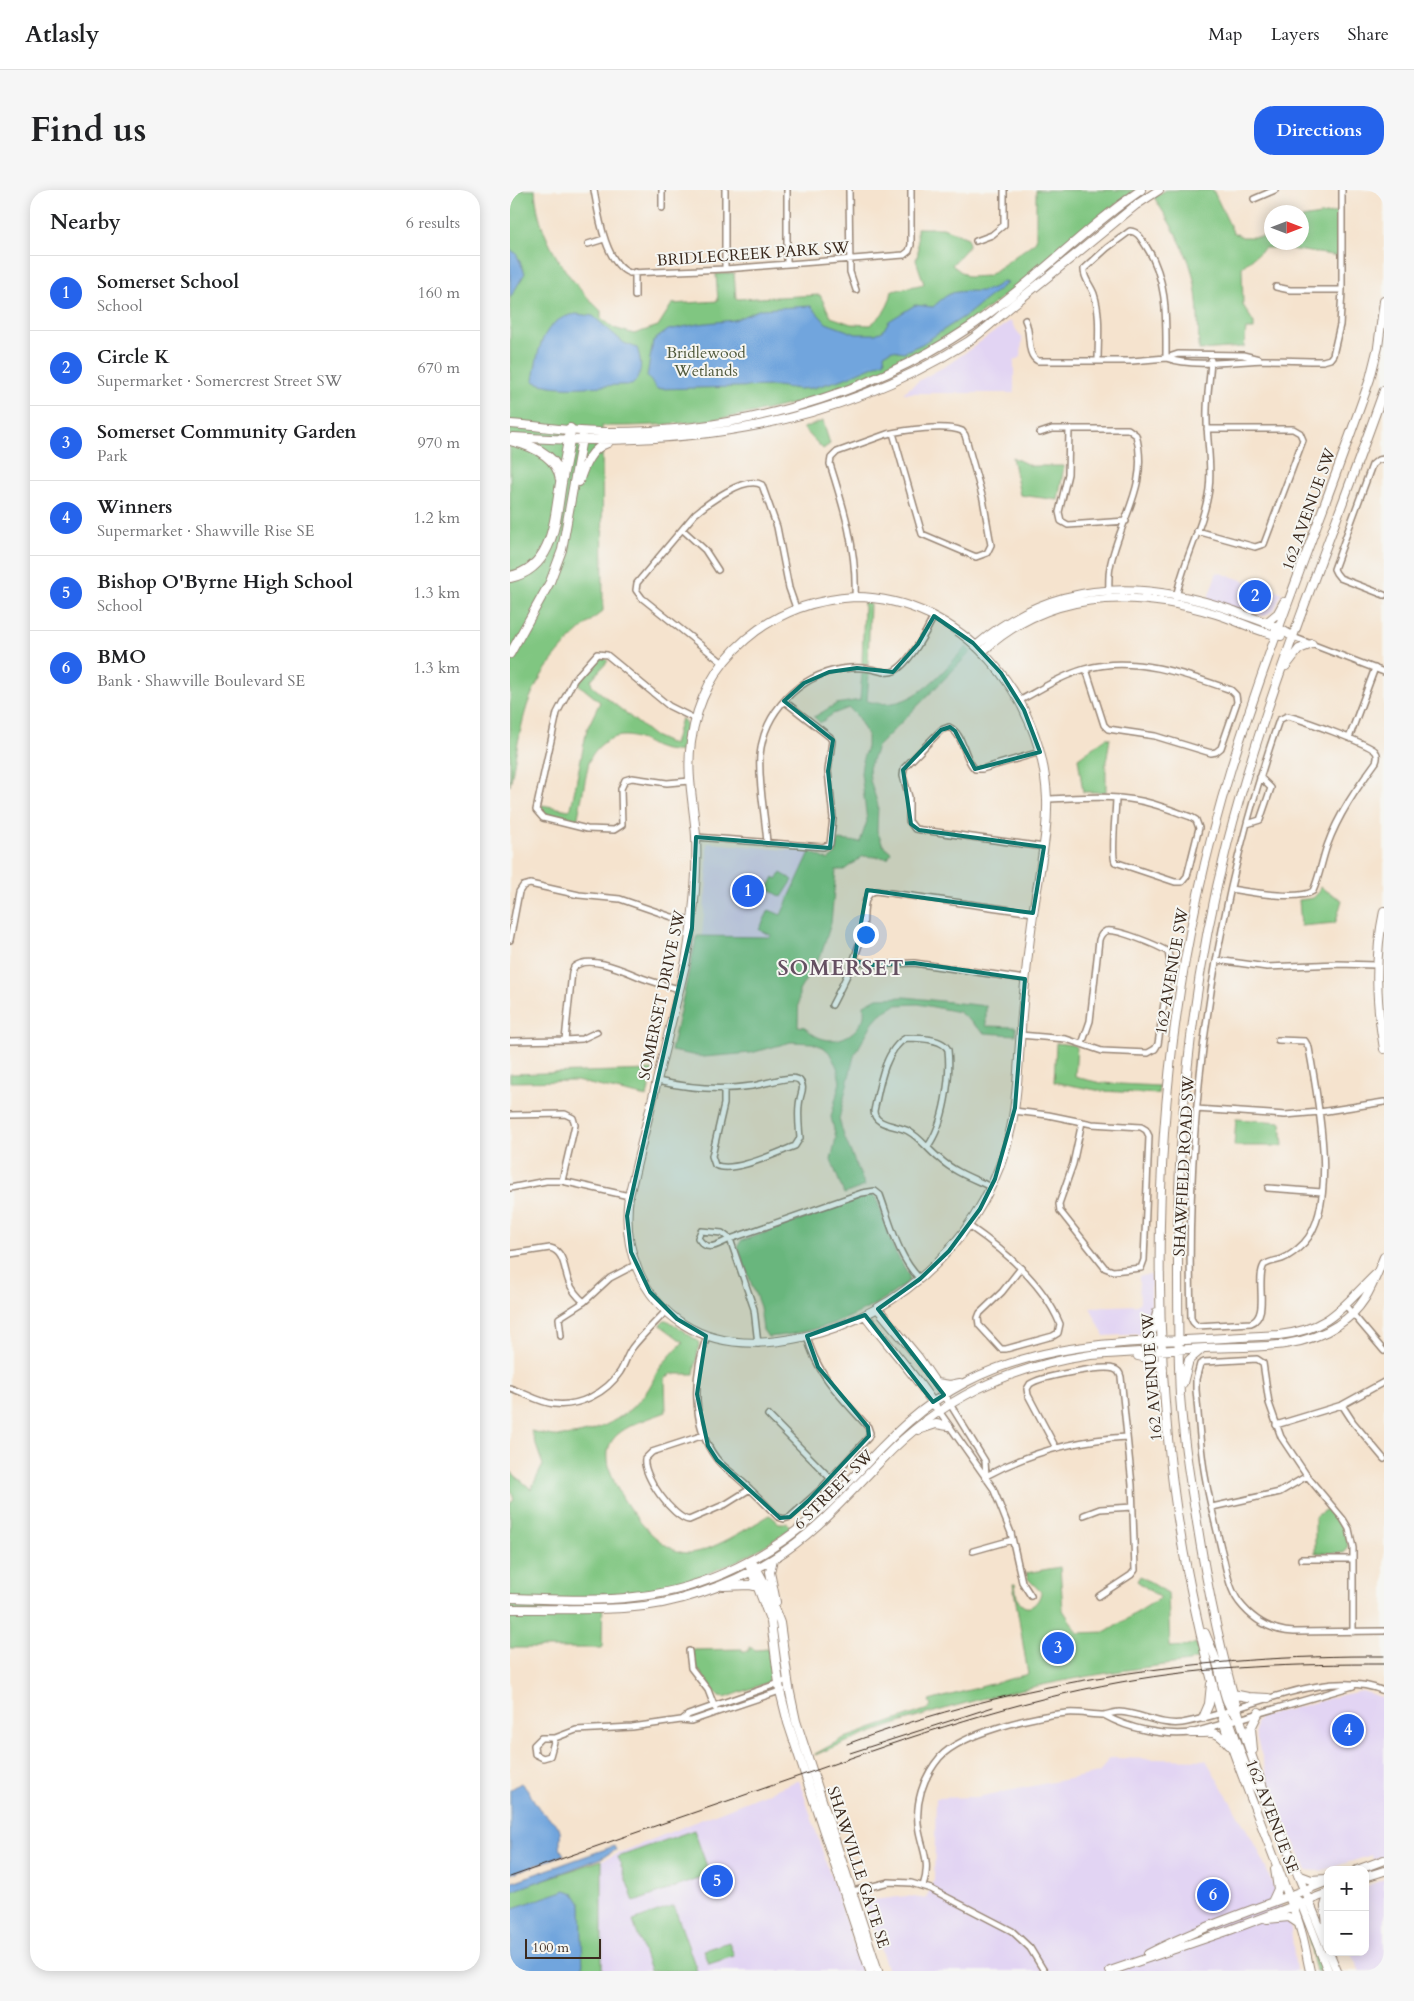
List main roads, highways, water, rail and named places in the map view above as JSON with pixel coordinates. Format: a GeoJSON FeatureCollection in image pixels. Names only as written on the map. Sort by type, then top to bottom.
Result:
{"type":"FeatureCollection","features":[{"type":"Feature","properties":{"kind":"highway"},"geometry":{"type":"LineString","coordinates":[[510,577],[530,569],[544,553],[553,533],[570,429]]}},
{"type":"Feature","properties":{"kind":"highway"},"geometry":{"type":"LineString","coordinates":[[510,438],[531,447],[552,461],[559,470],[561,484]]}},
{"type":"Feature","properties":{"kind":"main road"},"geometry":{"type":"LineString","coordinates":[[510,424],[583,431],[651,430],[732,421],[790,408],[865,384],[914,361],[991,312],[1141,190]]}},
{"type":"Feature","properties":{"kind":"main road"},"geometry":{"type":"LineString","coordinates":[[510,438],[582,442],[684,437],[749,428],[829,407],[901,379],[976,336],[1136,205],[1159,190]]}},
{"type":"Feature","properties":{"kind":"main road","name":"162 AVENUE SW"},"geometry":{"type":"LineString","coordinates":[[1212,1680],[1184,1554],[1172,1474],[1161,1341],[1160,1195],[1166,1108],[1175,1025],[1187,945],[1223,798],[1252,702],[1370,379],[1378,347],[1384,301]]}},
{"type":"Feature","properties":{"kind":"main road","name":"162 AVENUE SW"},"geometry":{"type":"LineString","coordinates":[[1233,1694],[1206,1578],[1187,1461],[1180,1400],[1177,1194],[1182,1111],[1191,1031],[1208,931],[1228,842],[1242,791],[1293,637],[1384,390]]}},
{"type":"Feature","properties":{"kind":"main road"},"geometry":{"type":"LineString","coordinates":[[566,535],[583,431]]}},
{"type":"Feature","properties":{"kind":"main road"},"geometry":{"type":"LineString","coordinates":[[510,654],[550,582],[570,524],[581,477],[589,458],[600,446],[616,441]]}},
{"type":"Feature","properties":{"kind":"main road"},"geometry":{"type":"LineString","coordinates":[[1266,623],[1278,613],[1294,585]]}},
{"type":"Feature","properties":{"kind":"main road"},"geometry":{"type":"LineString","coordinates":[[979,649],[1037,615],[1109,594],[1137,590],[1176,600],[1293,637]]}},
{"type":"Feature","properties":{"kind":"main road","name":"SOMERSET DRIVE SW"},"geometry":{"type":"LineString","coordinates":[[855,597],[898,602],[934,616],[954,628],[979,649],[1001,673],[1019,701],[1032,728],[1040,752],[1047,799],[1047,824],[1025,979],[1014,1111],[1005,1152],[991,1187],[968,1226],[943,1258],[920,1279],[878,1308],[840,1326],[807,1336],[758,1344],[733,1342],[707,1336],[685,1325],[666,1311],[650,1292],[635,1264],[627,1233],[629,1196],[679,989],[693,920],[696,885],[696,837],[690,781],[690,744],[695,719],[704,696],[723,664],[751,634],[772,620],[796,608],[822,601],[855,597]]}},
{"type":"Feature","properties":{"kind":"main road"},"geometry":{"type":"LineString","coordinates":[[1176,600],[1220,606],[1266,623],[1277,631]]}},
{"type":"Feature","properties":{"kind":"main road"},"geometry":{"type":"LineString","coordinates":[[1279,678],[1294,654],[1299,649],[1312,644]]}},
{"type":"Feature","properties":{"kind":"main road"},"geometry":{"type":"LineString","coordinates":[[1384,911],[1376,964],[1377,1006],[1384,1049]]}},
{"type":"Feature","properties":{"kind":"main road","name":"6 STREET SW"},"geometry":{"type":"LineString","coordinates":[[510,1609],[625,1608],[666,1602],[719,1586],[754,1570],[809,1533],[829,1516],[909,1434],[938,1411],[996,1380],[1039,1365],[1091,1355],[1282,1344],[1302,1340],[1329,1330],[1352,1314],[1371,1292],[1384,1258]]}},
{"type":"Feature","properties":{"kind":"main road","name":"6 STREET SW"},"geometry":{"type":"LineString","coordinates":[[510,1598],[633,1598],[666,1592],[700,1582],[748,1561],[777,1544],[811,1518],[888,1438],[933,1402],[967,1382],[1010,1363],[1076,1347],[1293,1333],[1321,1324],[1346,1306],[1377,1274]]}},
{"type":"Feature","properties":{"kind":"main road"},"geometry":{"type":"LineString","coordinates":[[1144,1342],[1153,1330],[1160,1295]]}},
{"type":"Feature","properties":{"kind":"main road"},"geometry":{"type":"LineString","coordinates":[[878,1308],[918,1357],[950,1404]]}},
{"type":"Feature","properties":{"kind":"main road"},"geometry":{"type":"LineString","coordinates":[[865,1315],[885,1342],[916,1377],[938,1411]]}},
{"type":"Feature","properties":{"kind":"main road"},"geometry":{"type":"LineString","coordinates":[[1180,1400],[1189,1360],[1202,1348]]}},
{"type":"Feature","properties":{"kind":"main road"},"geometry":{"type":"LineString","coordinates":[[1129,1353],[1151,1359],[1163,1370]]}},
{"type":"Feature","properties":{"kind":"main road"},"geometry":{"type":"LineString","coordinates":[[937,1383],[967,1382]]}},
{"type":"Feature","properties":{"kind":"main road"},"geometry":{"type":"LineString","coordinates":[[909,1434],[936,1424],[948,1426]]}},
{"type":"Feature","properties":{"kind":"main road"},"geometry":{"type":"LineString","coordinates":[[772,1559],[770,1572],[780,1623]]}},
{"type":"Feature","properties":{"kind":"main road"},"geometry":{"type":"LineString","coordinates":[[748,1561],[780,1623]]}},
{"type":"Feature","properties":{"kind":"main road","name":"SHAWVILLE GATE SE"},"geometry":{"type":"LineString","coordinates":[[754,1570],[771,1622],[780,1687],[788,1723],[848,1893],[878,1971]]}},
{"type":"Feature","properties":{"kind":"main road"},"geometry":{"type":"LineString","coordinates":[[719,1586],[750,1585],[759,1587]]}},
{"type":"Feature","properties":{"kind":"main road"},"geometry":{"type":"LineString","coordinates":[[1195,1608],[1234,1709]]}},
{"type":"Feature","properties":{"kind":"main road","name":"SHAWVILLE GATE SE"},"geometry":{"type":"LineString","coordinates":[[780,1623],[788,1684],[796,1721],[813,1771],[870,1971]]}},
{"type":"Feature","properties":{"kind":"main road"},"geometry":{"type":"LineString","coordinates":[[1212,1680],[1221,1713],[1227,1721],[1262,1799],[1270,1807]]}},
{"type":"Feature","properties":{"kind":"main road"},"geometry":{"type":"LineString","coordinates":[[1202,1718],[1209,1704],[1212,1680]]}},
{"type":"Feature","properties":{"kind":"main road"},"geometry":{"type":"LineString","coordinates":[[1234,1709],[1233,1694],[1268,1698]]}},
{"type":"Feature","properties":{"kind":"main road","name":"162 AVENUE SE"},"geometry":{"type":"LineString","coordinates":[[1234,1709],[1240,1718],[1270,1807],[1304,1890],[1304,1901],[1324,1941]]}},
{"type":"Feature","properties":{"kind":"main road"},"geometry":{"type":"LineString","coordinates":[[1253,1760],[1251,1728],[1258,1712]]}},
{"type":"Feature","properties":{"kind":"main road","name":"162 AVENUE SE"},"geometry":{"type":"LineString","coordinates":[[1227,1721],[1232,1748],[1299,1924],[1310,1971]]}},
{"type":"Feature","properties":{"kind":"main road"},"geometry":{"type":"LineString","coordinates":[[1191,1733],[1221,1735],[1232,1748]]}},
{"type":"Feature","properties":{"kind":"main road"},"geometry":{"type":"LineString","coordinates":[[1270,1845],[1278,1889],[1272,1902]]}},
{"type":"Feature","properties":{"kind":"main road"},"geometry":{"type":"LineString","coordinates":[[1368,1866],[1384,1860]]}},
{"type":"Feature","properties":{"kind":"main road"},"geometry":{"type":"LineString","coordinates":[[1369,1876],[1384,1871]]}},
{"type":"Feature","properties":{"kind":"main road"},"geometry":{"type":"LineString","coordinates":[[1298,1875],[1311,1880],[1324,1880]]}},
{"type":"Feature","properties":{"kind":"main road"},"geometry":{"type":"LineString","coordinates":[[1133,1962],[1174,1940],[1324,1882]]}},
{"type":"Feature","properties":{"kind":"main road"},"geometry":{"type":"LineString","coordinates":[[1111,1971],[1324,1895]]}},
{"type":"Feature","properties":{"kind":"main road"},"geometry":{"type":"LineString","coordinates":[[1289,1896],[1304,1901]]}},
{"type":"Feature","properties":{"kind":"main road"},"geometry":{"type":"LineString","coordinates":[[1304,1901],[1328,1971]]}},
{"type":"Feature","properties":{"kind":"main road"},"geometry":{"type":"LineString","coordinates":[[1252,1921],[1285,1916],[1299,1924]]}},
{"type":"Feature","properties":{"kind":"main road","name":"162 AVENUE SE"},"geometry":{"type":"LineString","coordinates":[[1331,1956],[1337,1971]]}},
{"type":"Feature","properties":{"kind":"main road"},"geometry":{"type":"LineString","coordinates":[[1305,1971],[1307,1958]]}},
{"type":"Feature","properties":{"kind":"water"},"geometry":{"type":"Polygon","coordinates":[[[510,250],[516,253],[525,273],[510,298],[510,250]]]}},
{"type":"Feature","properties":{"kind":"water"},"geometry":{"type":"Polygon","coordinates":[[[1003,281],[1008,282],[968,314],[922,344],[904,352],[892,350],[884,354],[885,361],[843,379],[813,388],[799,389],[776,386],[657,389],[647,376],[653,341],[668,330],[734,320],[761,309],[811,306],[826,323],[856,334],[875,334],[883,331],[889,321],[915,305],[933,307],[950,294],[991,289],[1003,281]]]}},
{"type":"Feature","properties":{"kind":"water"},"geometry":{"type":"Polygon","coordinates":[[[576,314],[593,316],[624,343],[637,348],[640,358],[640,372],[632,385],[555,387],[533,381],[540,348],[548,329],[564,317],[576,314]]]}},
{"type":"Feature","properties":{"kind":"water"},"geometry":{"type":"Polygon","coordinates":[[[521,1783],[542,1812],[559,1828],[560,1848],[564,1855],[510,1874],[510,1790],[521,1783]]]}},
{"type":"Feature","properties":{"kind":"water"},"geometry":{"type":"Polygon","coordinates":[[[614,1846],[616,1850],[599,1859],[510,1892],[510,1883],[614,1846]]]}},
{"type":"Feature","properties":{"kind":"water"},"geometry":{"type":"Polygon","coordinates":[[[566,1890],[574,1893],[581,1904],[583,1971],[510,1971],[510,1909],[566,1890]]]}},
{"type":"Feature","properties":{"kind":"tram line"},"geometry":{"type":"LineString","coordinates":[[847,1744],[912,1722],[978,1703],[1044,1688],[1111,1676],[1247,1660],[1384,1656]]}},
{"type":"Feature","properties":{"kind":"tram line"},"geometry":{"type":"LineString","coordinates":[[850,1753],[993,1707]]}},
{"type":"Feature","properties":{"kind":"railway"},"geometry":{"type":"LineString","coordinates":[[510,1877],[887,1745],[1003,1709],[1042,1699],[1121,1682],[1186,1672],[1285,1665],[1384,1664]]}},
{"type":"Feature","properties":{"kind":"place","name":"Circle K"},"geometry":{"type":"Point","coordinates":[1255,596]}},
{"type":"Feature","properties":{"kind":"place","name":"Somerset School"},"geometry":{"type":"Point","coordinates":[748,891]}},
{"type":"Feature","properties":{"kind":"place","name":"Somerset Community Garden"},"geometry":{"type":"Point","coordinates":[1058,1648]}},
{"type":"Feature","properties":{"kind":"place","name":"Winners"},"geometry":{"type":"Point","coordinates":[1348,1730]}},
{"type":"Feature","properties":{"kind":"place","name":"Bishop O'Byrne High School"},"geometry":{"type":"Point","coordinates":[717,1881]}},
{"type":"Feature","properties":{"kind":"place","name":"BMO"},"geometry":{"type":"Point","coordinates":[1213,1895]}},
{"type":"Feature","properties":{"kind":"district","name":"SOMERSET"},"geometry":{"type":"Point","coordinates":[841,968]}},
{"type":"Feature","properties":{"kind":"park label","name":"Bridlewood Wetlands"},"geometry":{"type":"Point","coordinates":[706,361]}}]}
